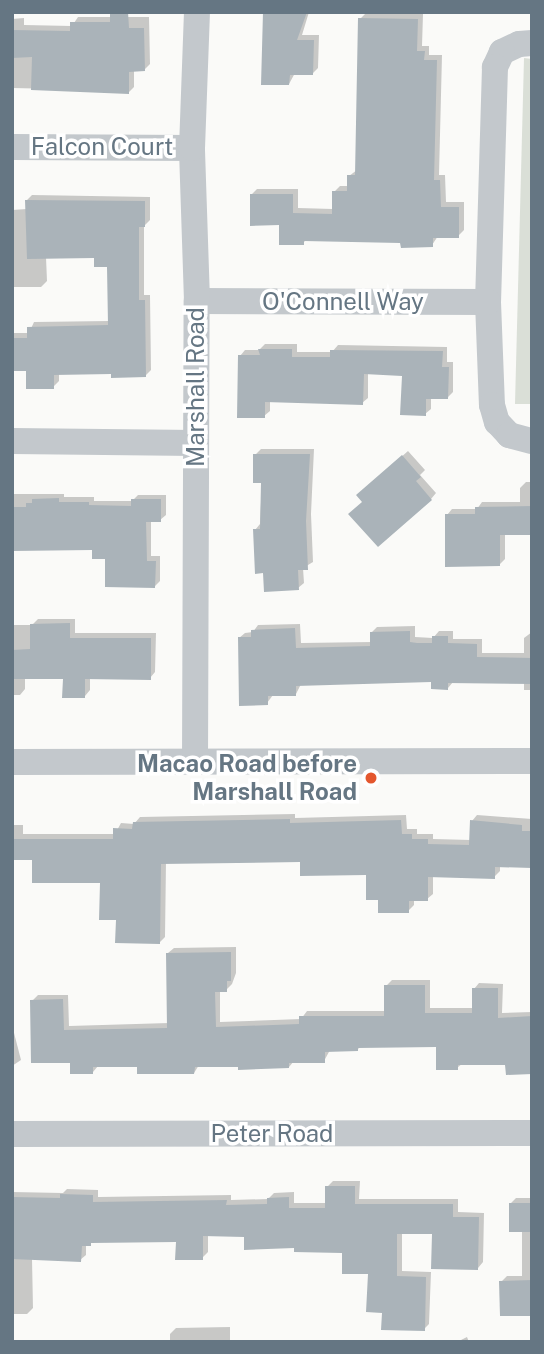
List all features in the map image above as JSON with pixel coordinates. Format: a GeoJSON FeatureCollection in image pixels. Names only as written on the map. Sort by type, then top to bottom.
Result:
{"type":"FeatureCollection","features":[{"type":"Feature","properties":{"kind":"street","name":"Marshall Road"},"geometry":{"type":"LineString","coordinates":[[195,762],[197,302],[192,148],[197,12]]}},
{"type":"Feature","properties":{"kind":"street"},"geometry":{"type":"LineString","coordinates":[[532,43],[519,44],[502,52],[495,67],[488,302],[492,405],[497,422],[509,435],[532,442]]}},
{"type":"Feature","properties":{"kind":"street","name":"Falcon Court"},"geometry":{"type":"LineString","coordinates":[[12,147],[192,148]]}},
{"type":"Feature","properties":{"kind":"street","name":"O'Connell Way"},"geometry":{"type":"LineString","coordinates":[[197,302],[488,302]]}},
{"type":"Feature","properties":{"kind":"street"},"geometry":{"type":"LineString","coordinates":[[12,442],[196,443]]}},
{"type":"Feature","properties":{"kind":"street"},"geometry":{"type":"LineString","coordinates":[[12,762],[532,761]]}},
{"type":"Feature","properties":{"kind":"street","name":"Peter Road"},"geometry":{"type":"LineString","coordinates":[[12,1134],[532,1133]]}},
{"type":"Feature","properties":{"kind":"shaded area"},"geometry":{"type":"Polygon","coordinates":[[[524,58],[532,59],[532,404],[515,404],[524,58]]]}},
{"type":"Feature","properties":{"kind":"building"},"geometry":{"type":"Polygon","coordinates":[[[110,12],[128,12],[129,28],[144,28],[145,71],[129,72],[129,94],[31,90],[32,57],[12,58],[12,30],[70,31],[70,22],[110,22],[110,12]]]}},
{"type":"Feature","properties":{"kind":"building"},"geometry":{"type":"Polygon","coordinates":[[[263,12],[307,12],[297,40],[314,40],[313,75],[290,75],[289,85],[261,85],[263,12]]]}},
{"type":"Feature","properties":{"kind":"building"},"geometry":{"type":"Polygon","coordinates":[[[358,18],[418,19],[417,51],[425,51],[424,60],[437,60],[434,180],[440,180],[441,207],[459,207],[459,238],[433,238],[433,247],[401,248],[400,243],[304,241],[304,245],[279,245],[279,225],[250,226],[250,194],[293,194],[293,213],[332,214],[332,191],[347,191],[347,175],[355,175],[358,18]]]}},
{"type":"Feature","properties":{"kind":"building"},"geometry":{"type":"Polygon","coordinates":[[[25,200],[145,201],[145,227],[139,227],[139,300],[145,300],[146,377],[111,378],[111,374],[54,375],[54,389],[26,389],[26,371],[12,371],[12,338],[27,338],[27,327],[108,325],[107,267],[94,267],[94,258],[27,259],[25,200]]]}},
{"type":"Feature","properties":{"kind":"building"},"geometry":{"type":"Polygon","coordinates":[[[258,349],[292,349],[292,357],[330,357],[330,350],[443,351],[442,367],[449,367],[448,399],[426,399],[426,416],[400,415],[402,376],[364,374],[363,405],[265,402],[265,418],[237,418],[238,355],[260,355],[258,349]]]}},
{"type":"Feature","properties":{"kind":"building"},"geometry":{"type":"Polygon","coordinates":[[[253,454],[310,454],[306,521],[308,570],[298,570],[299,590],[264,592],[263,573],[255,574],[253,529],[260,529],[261,483],[253,483],[253,454]]]}},
{"type":"Feature","properties":{"kind":"building"},"geometry":{"type":"Polygon","coordinates":[[[402,455],[421,477],[416,481],[432,500],[378,547],[348,514],[362,502],[356,495],[402,455]]]}},
{"type":"Feature","properties":{"kind":"building"},"geometry":{"type":"Polygon","coordinates":[[[59,498],[59,502],[131,506],[131,499],[161,499],[161,522],[146,522],[147,561],[156,561],[155,588],[105,587],[105,559],[92,559],[92,550],[12,551],[12,507],[26,507],[26,503],[32,503],[32,499],[59,498]]]}},
{"type":"Feature","properties":{"kind":"building"},"geometry":{"type":"Polygon","coordinates":[[[532,506],[532,535],[500,535],[500,566],[445,567],[445,514],[475,514],[475,507],[532,506]]]}},
{"type":"Feature","properties":{"kind":"building"},"geometry":{"type":"Polygon","coordinates":[[[70,623],[70,638],[151,638],[151,680],[85,679],[85,698],[62,698],[63,679],[12,679],[12,650],[30,649],[30,624],[70,623]]]}},
{"type":"Feature","properties":{"kind":"building"},"geometry":{"type":"Polygon","coordinates":[[[295,628],[296,648],[370,646],[370,632],[410,631],[410,642],[417,643],[432,643],[432,636],[448,636],[448,643],[477,644],[477,657],[532,658],[532,684],[448,683],[448,690],[431,689],[431,682],[296,686],[296,696],[268,696],[268,705],[239,706],[238,637],[251,637],[251,630],[295,628]]]}},
{"type":"Feature","properties":{"kind":"building"},"geometry":{"type":"Polygon","coordinates":[[[290,819],[290,823],[401,820],[402,834],[412,834],[412,839],[428,839],[428,844],[469,845],[470,820],[522,825],[522,831],[532,831],[532,868],[495,867],[495,879],[428,877],[428,901],[409,901],[409,913],[378,913],[378,900],[366,900],[366,875],[300,876],[300,862],[161,864],[160,944],[115,943],[116,920],[99,920],[100,883],[32,883],[32,860],[12,860],[12,839],[113,839],[113,828],[132,829],[133,822],[290,819]]]}},
{"type":"Feature","properties":{"kind":"building"},"geometry":{"type":"Polygon","coordinates":[[[231,952],[231,981],[227,981],[227,992],[215,992],[216,1027],[299,1024],[299,1016],[384,1016],[384,985],[425,985],[425,1013],[472,1013],[472,988],[498,988],[498,1018],[532,1016],[532,1074],[506,1075],[505,1065],[458,1065],[458,1070],[436,1070],[436,1047],[358,1048],[358,1051],[325,1052],[325,1063],[289,1063],[289,1068],[238,1070],[238,1067],[195,1067],[194,1074],[137,1074],[137,1067],[93,1067],[93,1074],[70,1074],[70,1063],[31,1063],[30,1000],[63,999],[64,1030],[167,1028],[166,953],[231,952]]]}},
{"type":"Feature","properties":{"kind":"building"},"geometry":{"type":"Polygon","coordinates":[[[325,1186],[355,1186],[355,1204],[453,1204],[453,1217],[479,1217],[478,1270],[431,1269],[432,1234],[397,1234],[397,1276],[426,1277],[425,1331],[381,1330],[382,1313],[366,1312],[368,1274],[342,1274],[342,1253],[294,1252],[294,1248],[244,1250],[244,1237],[203,1236],[203,1260],[175,1260],[176,1242],[91,1243],[91,1246],[82,1246],[81,1262],[12,1259],[12,1197],[60,1198],[60,1194],[93,1195],[93,1202],[227,1200],[226,1205],[267,1204],[267,1198],[289,1197],[289,1208],[325,1208],[325,1186]]]}},
{"type":"Feature","properties":{"kind":"building"},"geometry":{"type":"Polygon","coordinates":[[[509,1203],[532,1203],[532,1232],[509,1232],[509,1203]]]}},
{"type":"Feature","properties":{"kind":"building"},"geometry":{"type":"Polygon","coordinates":[[[532,1280],[532,1316],[500,1316],[499,1281],[532,1280]]]}},
{"type":"Feature","properties":{"kind":"place","name":"Macao Road before Marshall Road"},"geometry":{"type":"Point","coordinates":[371,778]}}]}
